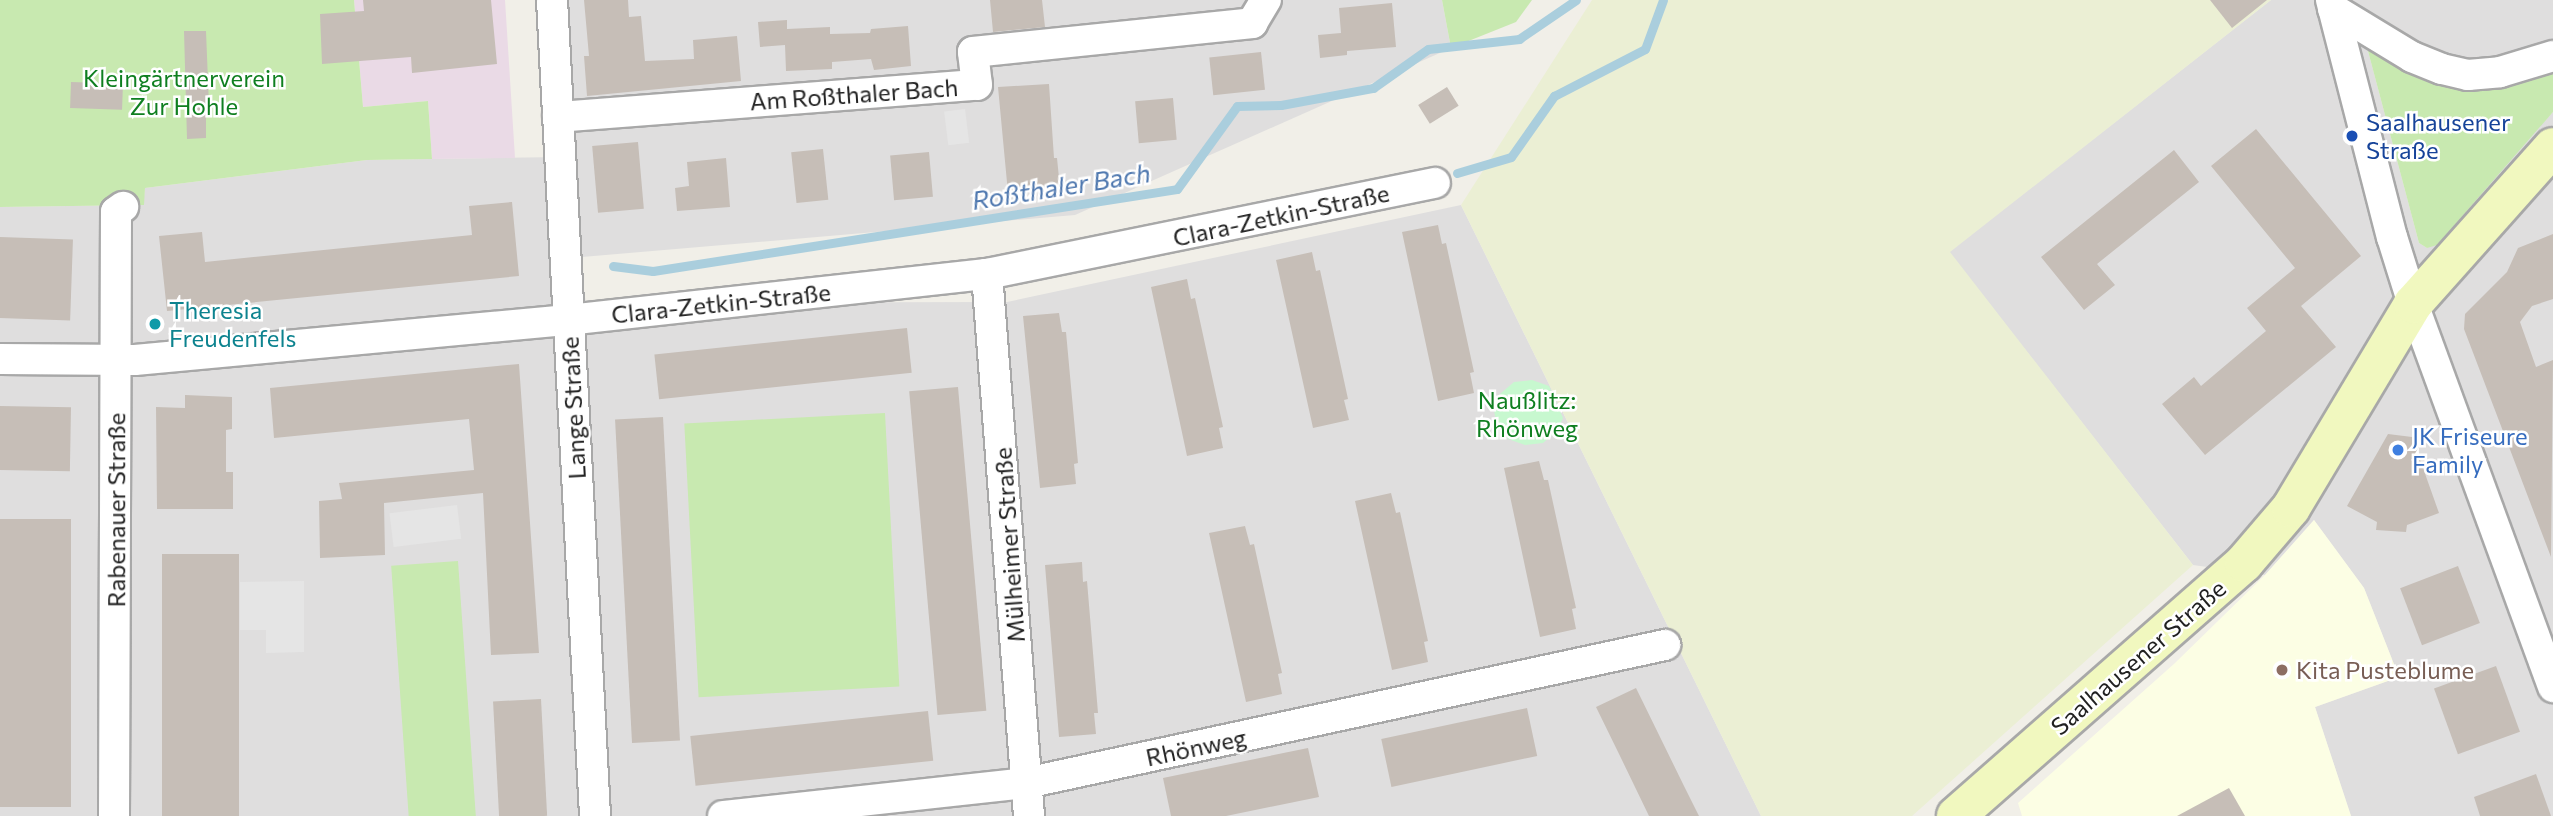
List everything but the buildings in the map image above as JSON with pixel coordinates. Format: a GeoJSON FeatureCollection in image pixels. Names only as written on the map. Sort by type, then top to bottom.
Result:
{"type":"FeatureCollection","features":[{"type":"Feature","properties":{"kind":"street","name":"Lange Straße"},"geometry":{"type":"LineString","coordinates":[[552,0],[595,816]]}},
{"type":"Feature","properties":{"kind":"street","name":"Am Roßthaler Bach"},"geometry":{"type":"LineString","coordinates":[[558,117],[977,85],[974,52],[1252,23],[1266,0]]}},
{"type":"Feature","properties":{"kind":"street"},"geometry":{"type":"LineString","coordinates":[[2332,4],[2412,57],[2442,69],[2468,75],[2500,72],[2553,56]]}},
{"type":"Feature","properties":{"kind":"street"},"geometry":{"type":"LineString","coordinates":[[2332,4],[2392,237],[2413,304],[2553,687]]}},
{"type":"Feature","properties":{"kind":"street","name":"Saalhausener Straße"},"geometry":{"type":"LineString","coordinates":[[1956,816],[2244,563],[2291,508],[2413,304],[2553,147]]}},
{"type":"Feature","properties":{"kind":"street","name":"Clara-Zetkin-Straße"},"geometry":{"type":"LineString","coordinates":[[0,359],[116,360],[568,320],[987,274],[1435,183]]}},
{"type":"Feature","properties":{"kind":"street","name":"Rabenauer Straße"},"geometry":{"type":"LineString","coordinates":[[114,816],[116,212],[123,207]]}},
{"type":"Feature","properties":{"kind":"street","name":"Mülheimer Straße"},"geometry":{"type":"LineString","coordinates":[[987,274],[1029,816]]}},
{"type":"Feature","properties":{"kind":"street","name":"Rhönweg"},"geometry":{"type":"LineString","coordinates":[[723,816],[810,809],[1026,783],[1665,645]]}},
{"type":"Feature","properties":{"kind":"shaded area"},"geometry":{"type":"Polygon","coordinates":[[[354,0],[505,0],[515,158],[432,159],[428,101],[363,107],[354,0]]]}},
{"type":"Feature","properties":{"kind":"shaded area"},"geometry":{"type":"Polygon","coordinates":[[[542,0],[1442,0],[1451,48],[1075,215],[582,257],[542,0]]]}},
{"type":"Feature","properties":{"kind":"shaded area"},"geometry":{"type":"Polygon","coordinates":[[[1592,0],[2271,0],[1950,252],[2193,565],[1912,816],[1761,816],[1461,205],[1592,0]]]}},
{"type":"Feature","properties":{"kind":"shaded area"},"geometry":{"type":"Polygon","coordinates":[[[2271,0],[2553,0],[2553,71],[2501,87],[2465,90],[2432,82],[2368,51],[2419,243],[2427,248],[2553,112],[2553,816],[2351,816],[2315,707],[2399,677],[2364,588],[2314,520],[2265,575],[2193,565],[1949,252],[2271,0]]]}},
{"type":"Feature","properties":{"kind":"shaded area"},"geometry":{"type":"Polygon","coordinates":[[[965,109],[969,143],[948,145],[944,112],[965,109]]]}},
{"type":"Feature","properties":{"kind":"shaded area"},"geometry":{"type":"Polygon","coordinates":[[[562,157],[586,303],[1007,302],[1461,205],[1761,816],[0,816],[0,207],[143,205],[145,188],[367,160],[562,157]]]}},
{"type":"Feature","properties":{"kind":"shaded area"},"geometry":{"type":"Polygon","coordinates":[[[457,505],[461,539],[394,547],[390,513],[457,505]]]}},
{"type":"Feature","properties":{"kind":"shaded area","name":"Kita Pusteblume"},"geometry":{"type":"Polygon","coordinates":[[[2314,520],[2364,588],[2399,677],[2315,707],[2351,816],[2022,816],[2018,803],[2175,663],[2265,575],[2314,520]]]}},
{"type":"Feature","properties":{"kind":"shaded area"},"geometry":{"type":"Polygon","coordinates":[[[304,581],[304,652],[266,653],[266,630],[240,630],[240,582],[304,581]]]}},
{"type":"Feature","properties":{"kind":"green space","name":"Kleingärtnerverein Zur Hohle"},"geometry":{"type":"Polygon","coordinates":[[[0,0],[354,0],[363,107],[428,101],[432,159],[367,160],[145,188],[144,205],[0,207],[0,0]]]}},
{"type":"Feature","properties":{"kind":"green space"},"geometry":{"type":"Polygon","coordinates":[[[1442,0],[1532,0],[1516,22],[1451,48],[1442,0]]]}},
{"type":"Feature","properties":{"kind":"green space"},"geometry":{"type":"Polygon","coordinates":[[[2374,45],[2432,82],[2465,90],[2501,87],[2553,71],[2553,112],[2437,245],[2427,248],[2419,243],[2368,51],[2374,45]]]}},
{"type":"Feature","properties":{"kind":"green space","name":"Naußlitz: Rhönweg"},"geometry":{"type":"Polygon","coordinates":[[[1532,380],[1549,386],[1563,418],[1557,431],[1543,443],[1525,445],[1508,439],[1497,428],[1494,410],[1500,394],[1514,382],[1532,380]]]}},
{"type":"Feature","properties":{"kind":"green space"},"geometry":{"type":"Polygon","coordinates":[[[885,413],[899,687],[699,697],[684,424],[885,413]]]}},
{"type":"Feature","properties":{"kind":"green space"},"geometry":{"type":"Polygon","coordinates":[[[458,561],[476,816],[409,816],[391,566],[458,561]]]}},
{"type":"Feature","properties":{"kind":"waterway","name":"Roßthaler Bach"},"geometry":{"type":"LineString","coordinates":[[613,266],[653,271],[1177,189],[1237,106],[1281,105],[1373,88],[1428,49],[1519,39],[1576,0]]}},
{"type":"Feature","properties":{"kind":"waterway"},"geometry":{"type":"LineString","coordinates":[[1457,173],[1511,157],[1554,96],[1645,49],[1663,0]]}},
{"type":"Feature","properties":{"kind":"place","name":"Saalhausener Straße"},"geometry":{"type":"Point","coordinates":[2352,136]}},
{"type":"Feature","properties":{"kind":"place","name":"Theresia Freudenfels"},"geometry":{"type":"Point","coordinates":[155,324]}},
{"type":"Feature","properties":{"kind":"place","name":"JK Friseure Family"},"geometry":{"type":"Point","coordinates":[2398,450]}},
{"type":"Feature","properties":{"kind":"place","name":"Kita Pusteblume"},"geometry":{"type":"Point","coordinates":[2282,670]}}]}
